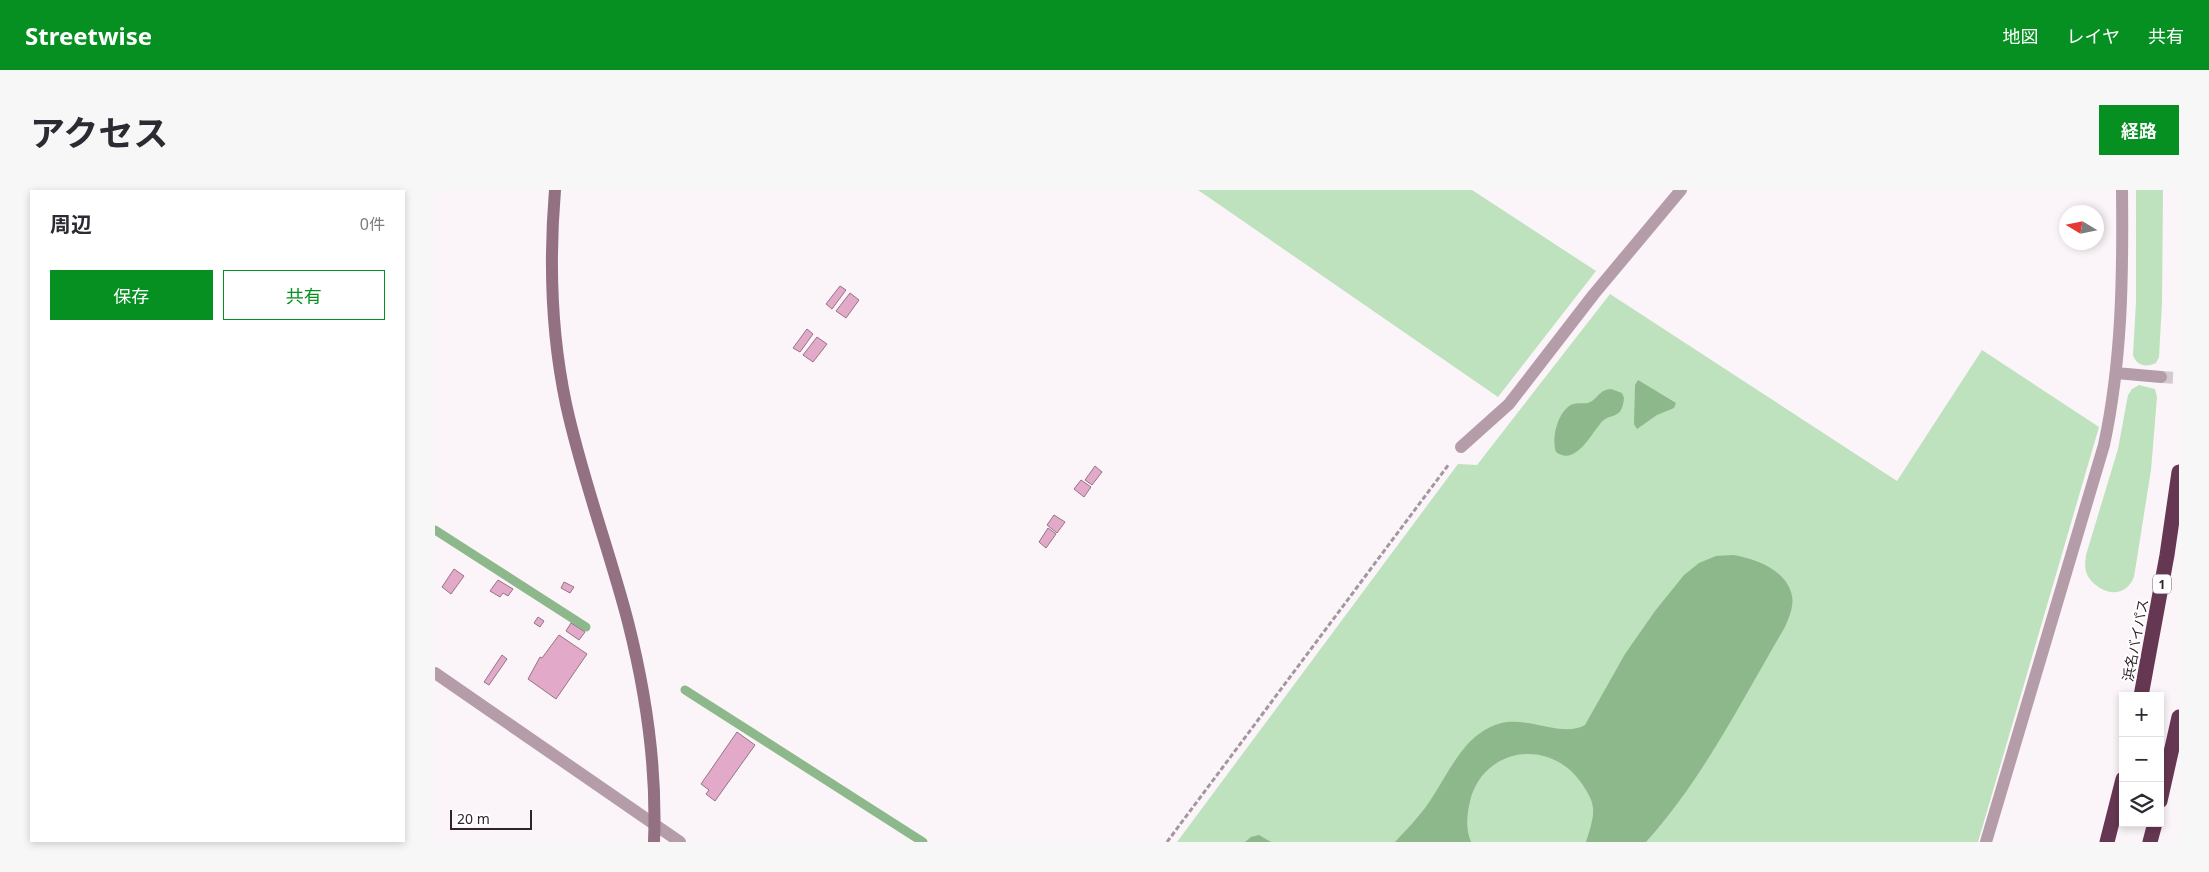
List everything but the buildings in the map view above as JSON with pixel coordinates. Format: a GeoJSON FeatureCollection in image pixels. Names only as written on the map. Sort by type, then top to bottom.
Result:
{"type":"FeatureCollection","features":[{"type":"Feature","properties":{"kind":"highway","name":"浜名バイパス"},"geometry":{"type":"LineString","coordinates":[[2142,692],[2167,555],[2179,472]]}},
{"type":"Feature","properties":{"kind":"highway"},"geometry":{"type":"LineString","coordinates":[[2164,783],[2179,717]]}},
{"type":"Feature","properties":{"kind":"highway"},"geometry":{"type":"LineString","coordinates":[[2107,842],[2122,782]]}},
{"type":"Feature","properties":{"kind":"highway"},"geometry":{"type":"LineString","coordinates":[[2150,842],[2154,827]]}},
{"type":"Feature","properties":{"kind":"street"},"geometry":{"type":"LineString","coordinates":[[555,190],[551,271],[553,315],[559,360],[577,447],[627,621],[637,663],[650,748],[655,824],[654,842]]}},
{"type":"Feature","properties":{"kind":"street"},"geometry":{"type":"LineString","coordinates":[[1461,447],[1509,404],[1594,294],[1681,190]]}},
{"type":"Feature","properties":{"kind":"street"},"geometry":{"type":"LineString","coordinates":[[1986,842],[2104,445],[2113,404],[2117,373],[2121,302],[2121,190]]}},
{"type":"Feature","properties":{"kind":"street"},"geometry":{"type":"LineString","coordinates":[[2117,373],[2161,376]]}},
{"type":"Feature","properties":{"kind":"street"},"geometry":{"type":"LineString","coordinates":[[435,673],[680,842]]}},
{"type":"Feature","properties":{"kind":"path"},"geometry":{"type":"LineString","coordinates":[[1167,842],[1461,447]]}},
{"type":"Feature","properties":{"kind":"shaded area"},"geometry":{"type":"Polygon","coordinates":[[[1198,190],[1472,190],[1596,271],[1498,397],[1198,190]]]}},
{"type":"Feature","properties":{"kind":"shaded area"},"geometry":{"type":"Polygon","coordinates":[[[2136,190],[2163,190],[2162,303],[2159,357],[2156,363],[2149,365],[2140,364],[2133,355],[2136,302],[2136,190]]]}},
{"type":"Feature","properties":{"kind":"shaded area"},"geometry":{"type":"Polygon","coordinates":[[[1610,294],[1897,481],[1982,350],[2099,427],[1978,842],[1177,842],[1458,464],[1477,465],[1610,294]]]}},
{"type":"Feature","properties":{"kind":"shaded area"},"geometry":{"type":"Polygon","coordinates":[[[1638,380],[1676,403],[1674,408],[1657,415],[1637,429],[1634,424],[1635,385],[1638,380]]]}},
{"type":"Feature","properties":{"kind":"shaded area"},"geometry":{"type":"Polygon","coordinates":[[[2139,385],[2155,389],[2157,397],[2151,470],[2134,577],[2125,589],[2113,592],[2100,588],[2089,578],[2085,564],[2086,555],[2118,449],[2128,395],[2132,389],[2139,385]]]}},
{"type":"Feature","properties":{"kind":"shaded area"},"geometry":{"type":"Polygon","coordinates":[[[1611,389],[1622,393],[1624,398],[1621,410],[1604,420],[1587,442],[1576,452],[1563,455],[1556,452],[1555,432],[1563,412],[1573,404],[1590,402],[1602,392],[1611,389]]]}},
{"type":"Feature","properties":{"kind":"shaded area"},"geometry":{"type":"Polygon","coordinates":[[[1734,555],[1761,563],[1784,579],[1792,596],[1791,612],[1785,627],[1704,766],[1667,818],[1646,842],[1586,842],[1593,812],[1588,794],[1580,781],[1567,768],[1552,759],[1536,754],[1520,754],[1504,759],[1490,768],[1479,780],[1471,797],[1468,814],[1467,825],[1471,842],[1395,842],[1425,808],[1459,756],[1479,734],[1492,726],[1507,722],[1527,723],[1558,729],[1577,728],[1585,725],[1625,654],[1655,611],[1684,575],[1699,563],[1716,556],[1734,555]]]}},
{"type":"Feature","properties":{"kind":"shaded area"},"geometry":{"type":"Polygon","coordinates":[[[1259,835],[1271,842],[1245,842],[1251,837],[1259,835]]]}},
{"type":"Feature","properties":{"kind":"waterway"},"geometry":{"type":"LineString","coordinates":[[435,530],[586,627]]}},
{"type":"Feature","properties":{"kind":"waterway"},"geometry":{"type":"LineString","coordinates":[[685,690],[923,842]]}},
{"type":"Feature","properties":{"kind":"tunnel"},"geometry":{"type":"LineString","coordinates":[[2161,377],[2179,378]]}}]}
